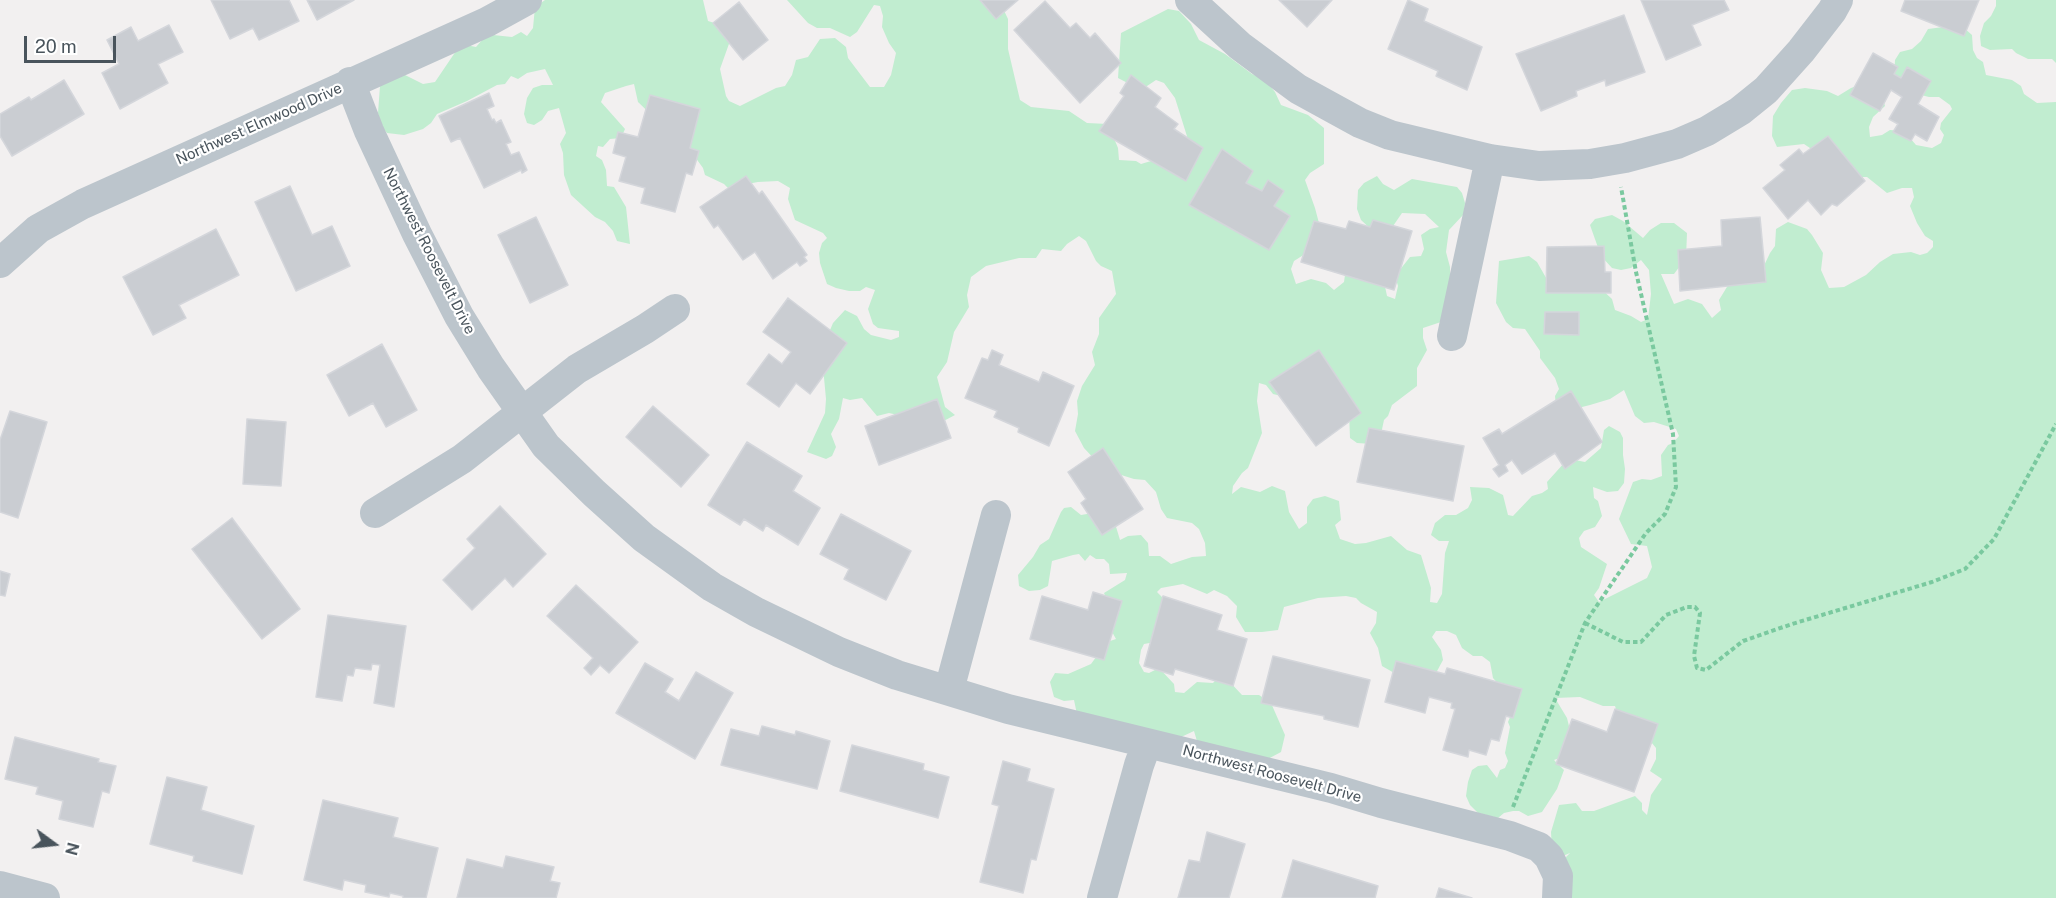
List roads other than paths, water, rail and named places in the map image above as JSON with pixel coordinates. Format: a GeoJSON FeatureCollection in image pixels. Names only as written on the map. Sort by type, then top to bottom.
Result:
{"type":"FeatureCollection","features":[{"type":"Feature","properties":{"kind":"street","name":"Northwest Elmwood Drive"},"geometry":{"type":"LineString","coordinates":[[0,263],[38,229],[83,204],[487,22],[527,0]]}},
{"type":"Feature","properties":{"kind":"street"},"geometry":{"type":"LineString","coordinates":[[1190,0],[1240,46],[1298,89],[1360,123],[1390,135],[1490,159],[1539,166],[1590,164],[1616,160],[1677,144],[1707,131],[1740,111],[1766,90],[1802,51],[1838,0]]}},
{"type":"Feature","properties":{"kind":"street","name":"Northwest Roosevelt Drive"},"geometry":{"type":"LineString","coordinates":[[350,82],[369,131],[459,316],[491,368],[546,446],[644,538],[712,587],[756,612],[839,652],[897,675],[1008,709],[1331,788],[1502,834],[1539,847],[1549,857],[1558,876],[1557,898]]}},
{"type":"Feature","properties":{"kind":"street"},"geometry":{"type":"LineString","coordinates":[[1452,336],[1490,159]]}},
{"type":"Feature","properties":{"kind":"street"},"geometry":{"type":"LineString","coordinates":[[375,513],[462,459],[577,369],[675,309]]}},
{"type":"Feature","properties":{"kind":"street"},"geometry":{"type":"LineString","coordinates":[[949,690],[996,515]]}},
{"type":"Feature","properties":{"kind":"street"},"geometry":{"type":"LineString","coordinates":[[1102,898],[1147,743]]}},
{"type":"Feature","properties":{"kind":"street"},"geometry":{"type":"LineString","coordinates":[[0,886],[45,898]]}}]}
